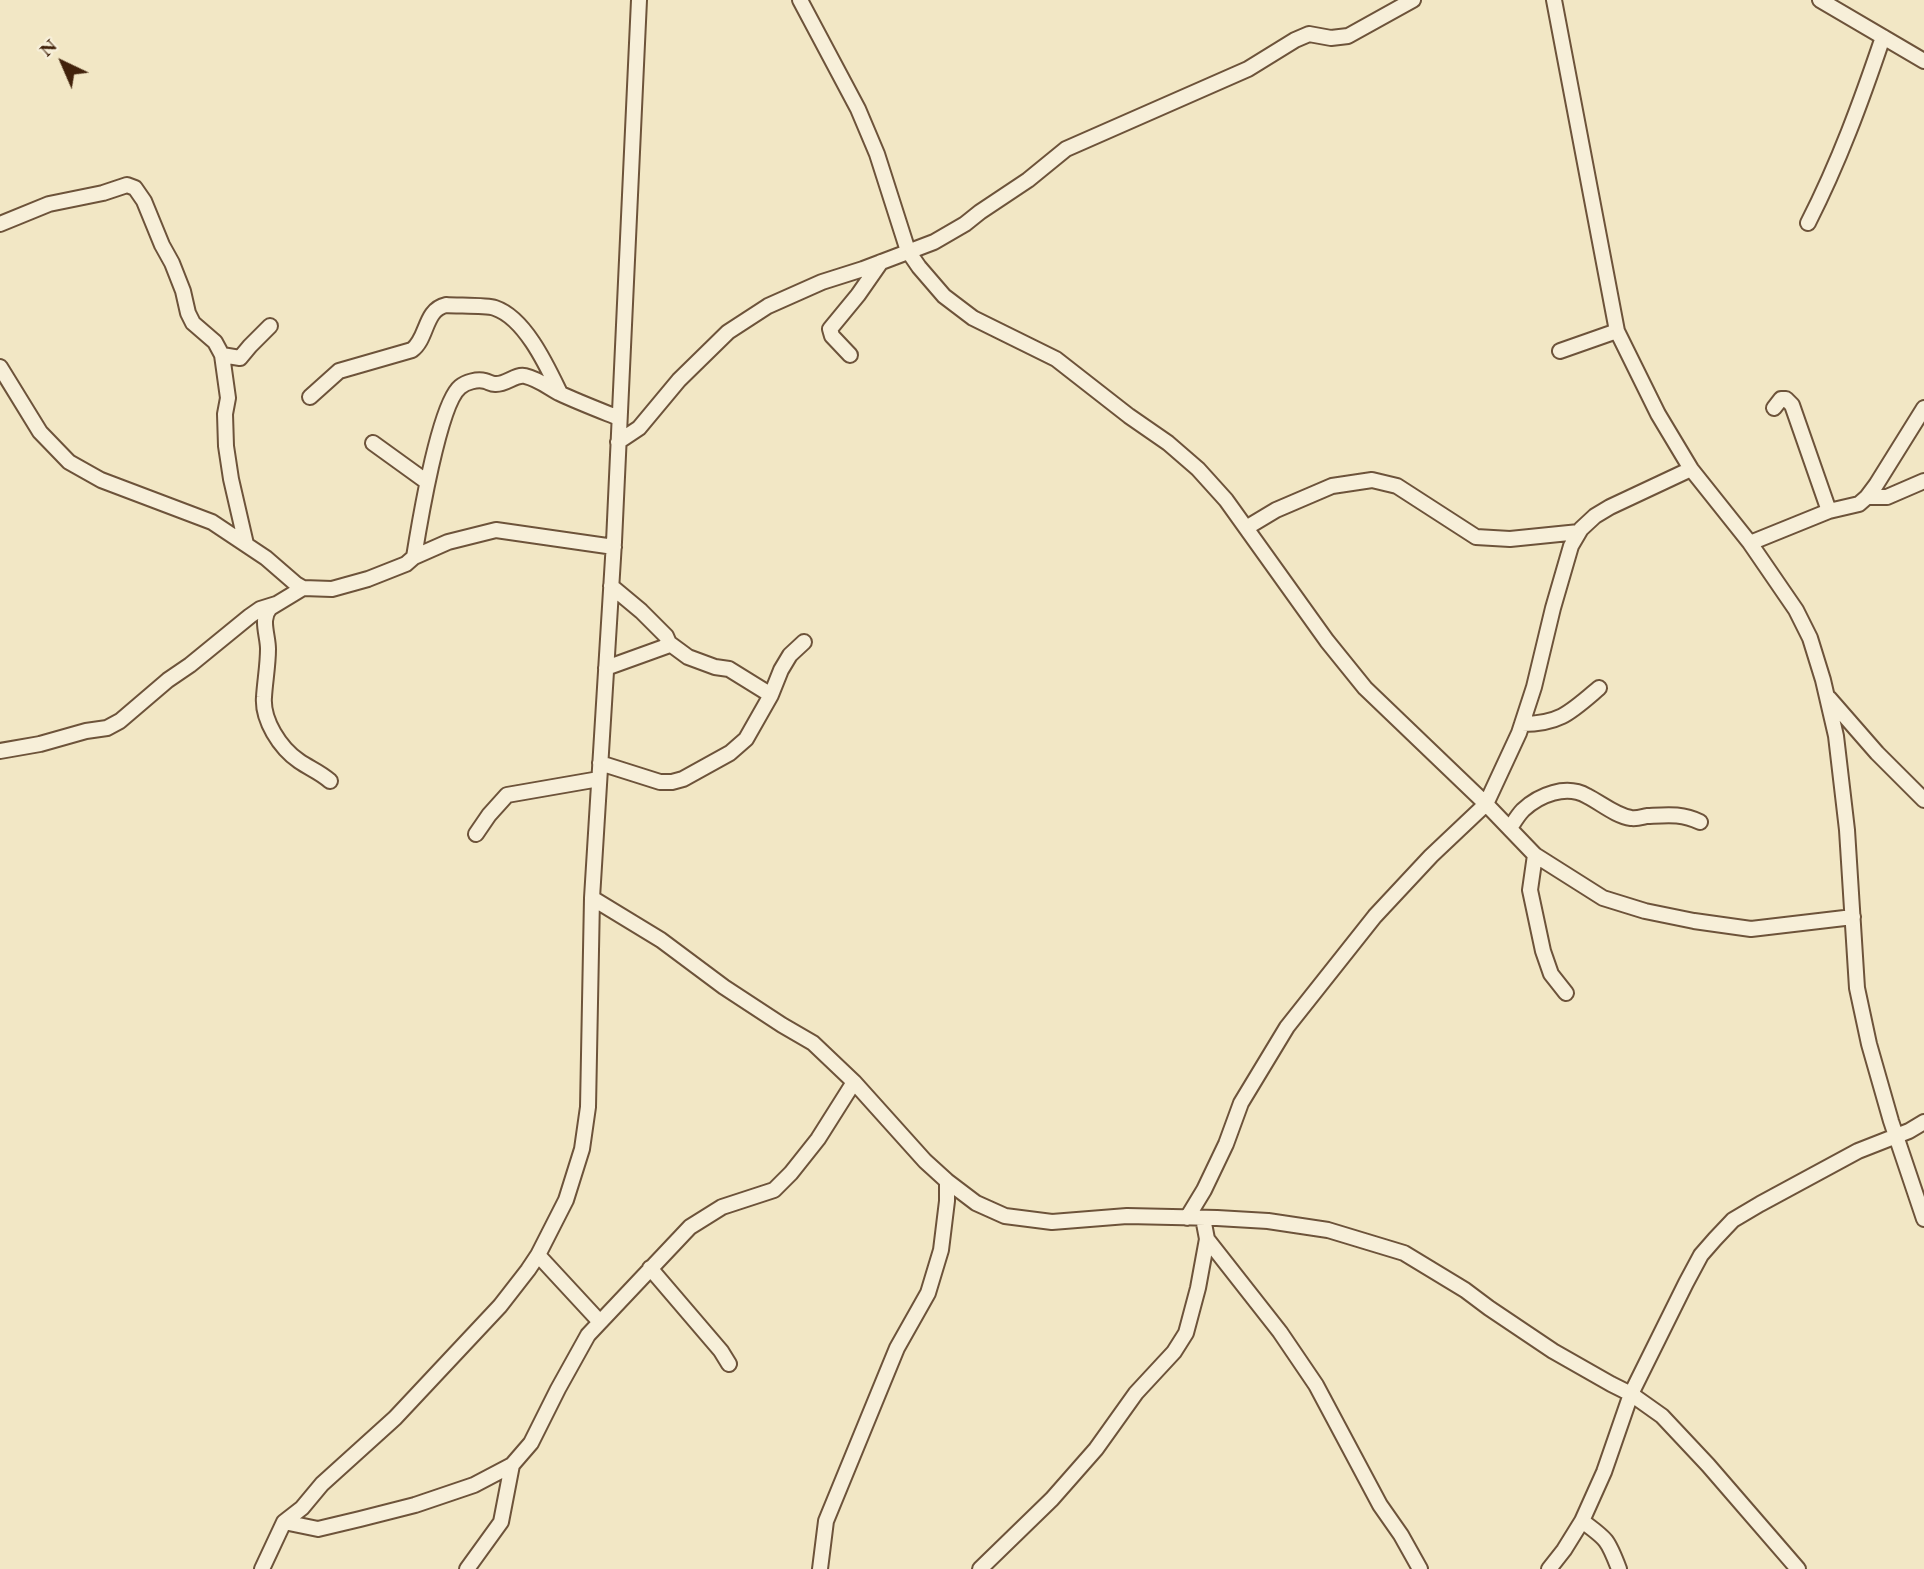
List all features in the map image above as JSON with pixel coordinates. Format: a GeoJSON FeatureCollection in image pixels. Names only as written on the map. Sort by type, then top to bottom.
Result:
{"type":"FeatureCollection","features":[{"type":"Feature","properties":{"kind":"street"},"geometry":{"type":"LineString","coordinates":[[262,1569],[284,1522],[395,1418],[500,1306],[538,1255],[566,1200],[582,1149],[588,1107],[592,898],[614,547],[639,0]]}},
{"type":"Feature","properties":{"kind":"street"},"geometry":{"type":"LineString","coordinates":[[800,0],[838,70],[872,143],[908,251],[919,267],[944,296],[973,318],[1056,359],[1168,443],[1198,469],[1226,500],[1327,641],[1365,688],[1535,855],[1603,898],[1645,911],[1694,921],[1751,929],[1853,917]]}},
{"type":"Feature","properties":{"kind":"street"},"geometry":{"type":"LineString","coordinates":[[618,442],[639,428],[679,380],[727,332],[768,306],[822,282],[933,242],[965,224],[1028,180],[1066,149],[1248,69],[1295,40],[1309,34],[1331,38],[1348,36],[1413,0]]}},
{"type":"Feature","properties":{"kind":"street"},"geometry":{"type":"LineString","coordinates":[[1554,0],[1617,331],[1658,414],[1690,469],[1750,543],[1788,598],[1810,638],[1836,736],[1846,830],[1857,988],[1869,1044],[1924,1219]]}},
{"type":"Feature","properties":{"kind":"street"},"geometry":{"type":"LineString","coordinates":[[1819,0],[1924,61]]}},
{"type":"Feature","properties":{"kind":"street"},"geometry":{"type":"LineString","coordinates":[[1808,223],[1837,163],[1883,37]]}},
{"type":"Feature","properties":{"kind":"street"},"geometry":{"type":"LineString","coordinates":[[0,224],[49,204],[127,185],[135,188],[144,201],[172,263],[193,323],[215,342],[222,355],[228,398],[225,414],[226,446],[246,544]]}},
{"type":"Feature","properties":{"kind":"street"},"geometry":{"type":"LineString","coordinates":[[850,355],[832,337],[830,329],[881,262]]}},
{"type":"Feature","properties":{"kind":"street"},"geometry":{"type":"LineString","coordinates":[[310,397],[339,371],[412,350],[420,342],[432,312],[446,305],[494,307],[513,318],[538,349],[560,393]]}},
{"type":"Feature","properties":{"kind":"street"},"geometry":{"type":"LineString","coordinates":[[222,355],[240,358],[270,326]]}},
{"type":"Feature","properties":{"kind":"street"},"geometry":{"type":"LineString","coordinates":[[1560,351],[1617,331]]}},
{"type":"Feature","properties":{"kind":"street"},"geometry":{"type":"LineString","coordinates":[[2,376],[40,432],[69,462],[101,480],[212,522],[266,558],[303,588],[332,589],[368,579],[406,565],[414,557],[448,542],[496,530],[614,547]]}},
{"type":"Feature","properties":{"kind":"street"},"geometry":{"type":"LineString","coordinates":[[414,557],[428,481],[447,409],[458,388],[467,382],[482,380],[494,385],[523,376],[619,418]]}},
{"type":"Feature","properties":{"kind":"street"},"geometry":{"type":"LineString","coordinates":[[1774,408],[1781,399],[1786,398],[1792,405],[1829,511]]}},
{"type":"Feature","properties":{"kind":"street"},"geometry":{"type":"LineString","coordinates":[[1750,543],[1829,511],[1858,503],[1867,497],[1924,408]]}},
{"type":"Feature","properties":{"kind":"street"},"geometry":{"type":"LineString","coordinates":[[373,443],[428,481]]}},
{"type":"Feature","properties":{"kind":"street"},"geometry":{"type":"LineString","coordinates":[[1187,1218],[1226,1144],[1241,1104],[1287,1027],[1384,906],[1431,856],[1486,804],[1522,724],[1571,546],[1579,532],[1595,516],[1610,507],[1690,469]]}},
{"type":"Feature","properties":{"kind":"street"},"geometry":{"type":"LineString","coordinates":[[1246,528],[1276,510],[1332,486],[1372,480],[1397,486],[1476,537],[1510,539],[1579,532]]}},
{"type":"Feature","properties":{"kind":"street"},"geometry":{"type":"LineString","coordinates":[[1867,497],[1887,497],[1924,481]]}},
{"type":"Feature","properties":{"kind":"street"},"geometry":{"type":"LineString","coordinates":[[611,586],[641,611],[666,636],[669,643],[688,657],[729,669],[771,695]]}},
{"type":"Feature","properties":{"kind":"street"},"geometry":{"type":"LineString","coordinates":[[303,588],[266,612],[264,619],[268,646],[263,698],[270,724],[279,741],[298,760],[330,781]]}},
{"type":"Feature","properties":{"kind":"street"},"geometry":{"type":"LineString","coordinates":[[0,751],[107,728],[120,721],[250,615],[276,604]]}},
{"type":"Feature","properties":{"kind":"street"},"geometry":{"type":"LineString","coordinates":[[600,763],[660,782],[671,782],[683,779],[730,753],[746,739],[771,695],[781,670],[790,655],[804,642]]}},
{"type":"Feature","properties":{"kind":"street"},"geometry":{"type":"LineString","coordinates":[[606,667],[669,643]]}},
{"type":"Feature","properties":{"kind":"street"},"geometry":{"type":"LineString","coordinates":[[1522,724],[1541,724],[1569,714],[1599,688]]}},
{"type":"Feature","properties":{"kind":"street"},"geometry":{"type":"LineString","coordinates":[[1827,696],[1877,753],[1924,800]]}},
{"type":"Feature","properties":{"kind":"street"},"geometry":{"type":"LineString","coordinates":[[476,834],[507,795],[599,779]]}},
{"type":"Feature","properties":{"kind":"street"},"geometry":{"type":"LineString","coordinates":[[1510,828],[1522,811],[1545,795],[1563,790],[1584,794],[1630,818],[1671,814],[1687,816],[1700,822]]}},
{"type":"Feature","properties":{"kind":"street"},"geometry":{"type":"LineString","coordinates":[[1535,855],[1530,890],[1543,951],[1551,974],[1566,993]]}},
{"type":"Feature","properties":{"kind":"street"},"geometry":{"type":"LineString","coordinates":[[592,898],[661,940],[724,987],[813,1043],[854,1082],[925,1161],[947,1181],[976,1203],[1005,1216],[1052,1222],[1127,1216],[1268,1221],[1328,1230],[1404,1253],[1465,1290],[1553,1351],[1631,1394],[1662,1416],[1798,1569]]}},
{"type":"Feature","properties":{"kind":"street"},"geometry":{"type":"LineString","coordinates":[[284,1522],[318,1529],[382,1514],[474,1485],[512,1465],[531,1443],[588,1335],[690,1227],[722,1207],[774,1190],[792,1173],[818,1139],[854,1082]]}},
{"type":"Feature","properties":{"kind":"street"},"geometry":{"type":"LineString","coordinates":[[1549,1569],[1582,1521],[1604,1472],[1631,1394],[1701,1255],[1733,1220],[1760,1203],[1858,1152],[1924,1122]]}},
{"type":"Feature","properties":{"kind":"street"},"geometry":{"type":"LineString","coordinates":[[820,1569],[825,1521],[897,1348],[928,1293],[941,1250],[947,1181]]}},
{"type":"Feature","properties":{"kind":"street"},"geometry":{"type":"LineString","coordinates":[[980,1569],[1052,1499],[1097,1449],[1136,1393],[1174,1352],[1186,1333],[1198,1288],[1207,1239],[1203,1218]]}},
{"type":"Feature","properties":{"kind":"street"},"geometry":{"type":"LineString","coordinates":[[1207,1239],[1280,1332],[1316,1385],[1380,1505],[1420,1569]]}},
{"type":"Feature","properties":{"kind":"street"},"geometry":{"type":"LineString","coordinates":[[538,1255],[600,1322]]}},
{"type":"Feature","properties":{"kind":"street"},"geometry":{"type":"LineString","coordinates":[[650,1268],[729,1364]]}},
{"type":"Feature","properties":{"kind":"street"},"geometry":{"type":"LineString","coordinates":[[467,1569],[501,1522],[512,1465]]}},
{"type":"Feature","properties":{"kind":"street"},"geometry":{"type":"LineString","coordinates":[[1582,1521],[1610,1544],[1619,1569]]}}]}
